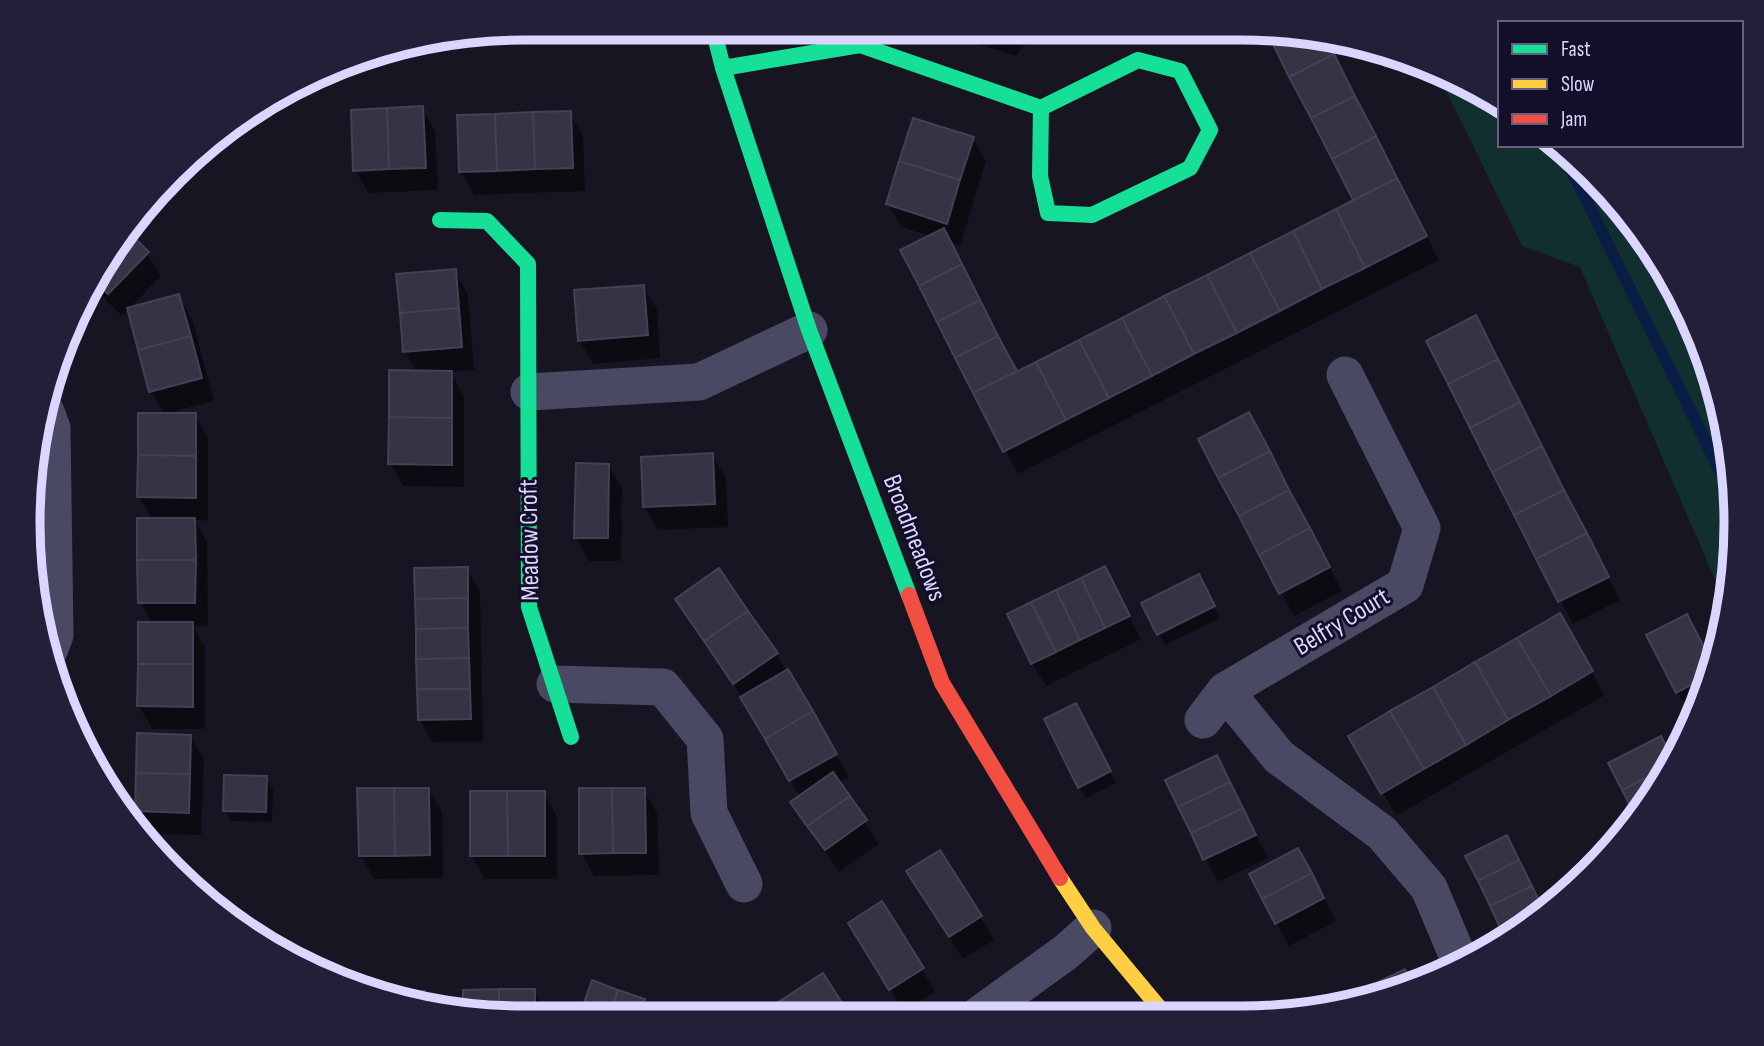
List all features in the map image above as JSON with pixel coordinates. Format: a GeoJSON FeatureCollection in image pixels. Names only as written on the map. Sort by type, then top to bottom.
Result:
{"type":"FeatureCollection","features":[{"type":"Feature","properties":{"kind":"street","name":"Broadmeadows"},"geometry":{"type":"LineString","coordinates":[[716,40],[809,330],[942,683],[1034,838],[1093,928],[1158,1006]]}},
{"type":"Feature","properties":{"kind":"street"},"geometry":{"type":"LineString","coordinates":[[723,68],[860,45],[1041,108],[1138,60],[1181,71],[1210,130],[1190,168],[1093,215],[1048,213],[1040,176],[1041,108]]}},
{"type":"Feature","properties":{"kind":"street","name":"Meadow Croft"},"geometry":{"type":"LineString","coordinates":[[440,220],[487,220],[528,264],[529,607],[571,737]]}},
{"type":"Feature","properties":{"kind":"street"},"geometry":{"type":"LineString","coordinates":[[529,392],[699,382],[809,330]]}},
{"type":"Feature","properties":{"kind":"street","name":"Belfry Court"},"geometry":{"type":"LineString","coordinates":[[1203,719],[1225,691],[1405,585],[1422,528],[1345,375]]}},
{"type":"Feature","properties":{"kind":"street"},"geometry":{"type":"LineString","coordinates":[[51,425],[54,637]]}},
{"type":"Feature","properties":{"kind":"street"},"geometry":{"type":"LineString","coordinates":[[555,684],[663,687],[705,739],[709,813],[744,884]]}},
{"type":"Feature","properties":{"kind":"street"},"geometry":{"type":"LineString","coordinates":[[1225,691],[1279,757],[1382,833],[1398,851],[1429,888],[1457,955]]}},
{"type":"Feature","properties":{"kind":"street"},"geometry":{"type":"LineString","coordinates":[[991,1006],[1066,952],[1093,928]]}},
{"type":"Feature","properties":{"kind":"green space"},"geometry":{"type":"Polygon","coordinates":[[[1443,85],[1498,115],[1498,147],[1543,147],[1582,182],[1624,229],[1674,309],[1698,368],[1720,460],[1724,523],[1719,590],[1580,267],[1522,246],[1443,85]]]}},
{"type":"Feature","properties":{"kind":"building"},"geometry":{"type":"Polygon","coordinates":[[[1271,41],[1332,49],[1334,54],[1289,77],[1271,41]]]}},
{"type":"Feature","properties":{"kind":"building"},"geometry":{"type":"Polygon","coordinates":[[[1334,54],[1355,96],[1311,118],[1289,77],[1334,54]]]}},
{"type":"Feature","properties":{"kind":"building"},"geometry":{"type":"Polygon","coordinates":[[[1355,96],[1376,136],[1332,159],[1311,118],[1355,96]]]}},
{"type":"Feature","properties":{"kind":"building"},"geometry":{"type":"Polygon","coordinates":[[[423,106],[426,168],[389,169],[387,108],[423,106]]]}},
{"type":"Feature","properties":{"kind":"building"},"geometry":{"type":"Polygon","coordinates":[[[387,108],[389,169],[353,171],[351,110],[387,108]]]}},
{"type":"Feature","properties":{"kind":"building"},"geometry":{"type":"Polygon","coordinates":[[[571,111],[573,168],[535,169],[533,112],[571,111]]]}},
{"type":"Feature","properties":{"kind":"building"},"geometry":{"type":"Polygon","coordinates":[[[533,112],[535,169],[497,171],[495,114],[533,112]]]}},
{"type":"Feature","properties":{"kind":"building"},"geometry":{"type":"Polygon","coordinates":[[[495,114],[497,171],[459,172],[457,115],[495,114]]]}},
{"type":"Feature","properties":{"kind":"building"},"geometry":{"type":"Polygon","coordinates":[[[913,118],[974,137],[960,180],[899,161],[913,118]]]}},
{"type":"Feature","properties":{"kind":"building"},"geometry":{"type":"Polygon","coordinates":[[[1376,136],[1397,178],[1353,200],[1332,159],[1376,136]]]}},
{"type":"Feature","properties":{"kind":"building"},"geometry":{"type":"Polygon","coordinates":[[[899,161],[960,180],[947,224],[886,204],[899,161]]]}},
{"type":"Feature","properties":{"kind":"building"},"geometry":{"type":"Polygon","coordinates":[[[1397,178],[1427,236],[1365,268],[1336,209],[1397,178]]]}},
{"type":"Feature","properties":{"kind":"building"},"geometry":{"type":"Polygon","coordinates":[[[1336,209],[1365,268],[1322,289],[1293,231],[1336,209]]]}},
{"type":"Feature","properties":{"kind":"building"},"geometry":{"type":"Polygon","coordinates":[[[944,228],[962,264],[919,286],[900,250],[944,228]]]}},
{"type":"Feature","properties":{"kind":"building"},"geometry":{"type":"Polygon","coordinates":[[[1293,231],[1322,289],[1280,311],[1250,253],[1293,231]]]}},
{"type":"Feature","properties":{"kind":"building"},"geometry":{"type":"Polygon","coordinates":[[[134,238],[149,252],[108,294],[102,288],[134,238]]]}},
{"type":"Feature","properties":{"kind":"building"},"geometry":{"type":"Polygon","coordinates":[[[1250,253],[1280,311],[1237,333],[1207,275],[1250,253]]]}},
{"type":"Feature","properties":{"kind":"building"},"geometry":{"type":"Polygon","coordinates":[[[962,264],[980,300],[937,322],[919,286],[962,264]]]}},
{"type":"Feature","properties":{"kind":"building"},"geometry":{"type":"Polygon","coordinates":[[[456,269],[459,308],[400,313],[396,274],[456,269]]]}},
{"type":"Feature","properties":{"kind":"building"},"geometry":{"type":"Polygon","coordinates":[[[1207,275],[1237,333],[1194,354],[1164,296],[1207,275]]]}},
{"type":"Feature","properties":{"kind":"building"},"geometry":{"type":"Polygon","coordinates":[[[644,285],[648,335],[578,341],[574,290],[644,285]]]}},
{"type":"Feature","properties":{"kind":"building"},"geometry":{"type":"Polygon","coordinates":[[[179,294],[191,336],[138,350],[127,308],[179,294]]]}},
{"type":"Feature","properties":{"kind":"building"},"geometry":{"type":"Polygon","coordinates":[[[1164,296],[1194,354],[1152,376],[1122,318],[1164,296]]]}},
{"type":"Feature","properties":{"kind":"building"},"geometry":{"type":"Polygon","coordinates":[[[980,300],[998,336],[955,358],[937,322],[980,300]]]}},
{"type":"Feature","properties":{"kind":"building"},"geometry":{"type":"Polygon","coordinates":[[[459,308],[462,347],[403,352],[400,313],[459,308]]]}},
{"type":"Feature","properties":{"kind":"building"},"geometry":{"type":"Polygon","coordinates":[[[1476,315],[1498,359],[1448,384],[1426,341],[1476,315]]]}},
{"type":"Feature","properties":{"kind":"building"},"geometry":{"type":"Polygon","coordinates":[[[1122,318],[1152,376],[1109,398],[1079,340],[1122,318]]]}},
{"type":"Feature","properties":{"kind":"building"},"geometry":{"type":"Polygon","coordinates":[[[191,336],[202,378],[149,392],[138,350],[191,336]]]}},
{"type":"Feature","properties":{"kind":"building"},"geometry":{"type":"Polygon","coordinates":[[[998,336],[1017,371],[973,393],[955,358],[998,336]]]}},
{"type":"Feature","properties":{"kind":"building"},"geometry":{"type":"Polygon","coordinates":[[[1079,340],[1109,398],[1066,420],[1036,362],[1079,340]]]}},
{"type":"Feature","properties":{"kind":"building"},"geometry":{"type":"Polygon","coordinates":[[[1498,359],[1520,402],[1470,428],[1448,384],[1498,359]]]}},
{"type":"Feature","properties":{"kind":"building"},"geometry":{"type":"Polygon","coordinates":[[[1036,362],[1066,420],[1003,452],[973,393],[1036,362]]]}},
{"type":"Feature","properties":{"kind":"building"},"geometry":{"type":"Polygon","coordinates":[[[389,370],[452,371],[452,418],[389,417],[389,370]]]}},
{"type":"Feature","properties":{"kind":"building"},"geometry":{"type":"Polygon","coordinates":[[[1520,402],[1542,446],[1492,472],[1470,428],[1520,402]]]}},
{"type":"Feature","properties":{"kind":"building"},"geometry":{"type":"Polygon","coordinates":[[[1249,412],[1270,451],[1218,478],[1198,439],[1249,412]]]}},
{"type":"Feature","properties":{"kind":"building"},"geometry":{"type":"Polygon","coordinates":[[[138,413],[196,413],[196,456],[138,455],[138,413]]]}},
{"type":"Feature","properties":{"kind":"building"},"geometry":{"type":"Polygon","coordinates":[[[389,417],[452,418],[452,465],[388,464],[389,417]]]}},
{"type":"Feature","properties":{"kind":"building"},"geometry":{"type":"Polygon","coordinates":[[[1542,446],[1564,490],[1514,515],[1492,472],[1542,446]]]}},
{"type":"Feature","properties":{"kind":"building"},"geometry":{"type":"Polygon","coordinates":[[[1270,451],[1289,490],[1239,516],[1218,478],[1270,451]]]}},
{"type":"Feature","properties":{"kind":"building"},"geometry":{"type":"Polygon","coordinates":[[[713,453],[715,504],[643,507],[641,457],[713,453]]]}},
{"type":"Feature","properties":{"kind":"building"},"geometry":{"type":"Polygon","coordinates":[[[138,455],[196,456],[196,498],[137,497],[138,455]]]}},
{"type":"Feature","properties":{"kind":"building"},"geometry":{"type":"Polygon","coordinates":[[[576,463],[609,464],[608,538],[574,538],[576,463]]]}},
{"type":"Feature","properties":{"kind":"building"},"geometry":{"type":"Polygon","coordinates":[[[1289,490],[1310,528],[1259,555],[1239,516],[1289,490]]]}},
{"type":"Feature","properties":{"kind":"building"},"geometry":{"type":"Polygon","coordinates":[[[1564,490],[1587,533],[1536,559],[1514,515],[1564,490]]]}},
{"type":"Feature","properties":{"kind":"building"},"geometry":{"type":"Polygon","coordinates":[[[137,518],[195,518],[196,560],[137,560],[137,518]]]}},
{"type":"Feature","properties":{"kind":"building"},"geometry":{"type":"Polygon","coordinates":[[[1310,528],[1330,567],[1279,594],[1259,555],[1310,528]]]}},
{"type":"Feature","properties":{"kind":"building"},"geometry":{"type":"Polygon","coordinates":[[[1587,533],[1609,577],[1558,602],[1536,559],[1587,533]]]}},
{"type":"Feature","properties":{"kind":"building"},"geometry":{"type":"Polygon","coordinates":[[[137,560],[196,560],[195,603],[138,603],[137,560]]]}},
{"type":"Feature","properties":{"kind":"building"},"geometry":{"type":"Polygon","coordinates":[[[1105,566],[1130,616],[1105,628],[1081,578],[1105,566]]]}},
{"type":"Feature","properties":{"kind":"building"},"geometry":{"type":"Polygon","coordinates":[[[468,567],[468,598],[415,599],[414,568],[468,567]]]}},
{"type":"Feature","properties":{"kind":"building"},"geometry":{"type":"Polygon","coordinates":[[[719,568],[748,611],[704,641],[675,599],[719,568]]]}},
{"type":"Feature","properties":{"kind":"building"},"geometry":{"type":"Polygon","coordinates":[[[1199,574],[1215,606],[1157,635],[1141,603],[1199,574]]]}},
{"type":"Feature","properties":{"kind":"building"},"geometry":{"type":"Polygon","coordinates":[[[1081,578],[1105,628],[1080,640],[1056,590],[1081,578]]]}},
{"type":"Feature","properties":{"kind":"building"},"geometry":{"type":"Polygon","coordinates":[[[1056,590],[1080,640],[1056,652],[1031,602],[1056,590]]]}},
{"type":"Feature","properties":{"kind":"building"},"geometry":{"type":"Polygon","coordinates":[[[468,598],[468,628],[416,629],[415,599],[468,598]]]}},
{"type":"Feature","properties":{"kind":"building"},"geometry":{"type":"Polygon","coordinates":[[[1031,602],[1056,652],[1031,664],[1007,614],[1031,602]]]}},
{"type":"Feature","properties":{"kind":"building"},"geometry":{"type":"Polygon","coordinates":[[[748,611],[778,653],[733,684],[704,641],[748,611]]]}},
{"type":"Feature","properties":{"kind":"building"},"geometry":{"type":"Polygon","coordinates":[[[1560,613],[1593,671],[1551,696],[1517,638],[1560,613]]]}},
{"type":"Feature","properties":{"kind":"building"},"geometry":{"type":"Polygon","coordinates":[[[1687,614],[1706,651],[1696,682],[1676,693],[1646,635],[1687,614]]]}},
{"type":"Feature","properties":{"kind":"building"},"geometry":{"type":"Polygon","coordinates":[[[138,622],[193,622],[193,664],[138,664],[138,622]]]}},
{"type":"Feature","properties":{"kind":"building"},"geometry":{"type":"Polygon","coordinates":[[[468,628],[469,658],[416,659],[416,629],[468,628]]]}},
{"type":"Feature","properties":{"kind":"building"},"geometry":{"type":"Polygon","coordinates":[[[1517,638],[1551,696],[1508,720],[1475,662],[1517,638]]]}},
{"type":"Feature","properties":{"kind":"building"},"geometry":{"type":"Polygon","coordinates":[[[469,658],[470,689],[417,689],[416,659],[469,658]]]}},
{"type":"Feature","properties":{"kind":"building"},"geometry":{"type":"Polygon","coordinates":[[[1475,662],[1508,720],[1466,745],[1433,687],[1475,662]]]}},
{"type":"Feature","properties":{"kind":"building"},"geometry":{"type":"Polygon","coordinates":[[[138,664],[193,664],[193,707],[137,706],[138,664]]]}},
{"type":"Feature","properties":{"kind":"building"},"geometry":{"type":"Polygon","coordinates":[[[788,669],[813,711],[765,739],[740,697],[788,669]]]}},
{"type":"Feature","properties":{"kind":"building"},"geometry":{"type":"Polygon","coordinates":[[[1433,687],[1466,745],[1424,769],[1390,711],[1433,687]]]}},
{"type":"Feature","properties":{"kind":"building"},"geometry":{"type":"Polygon","coordinates":[[[417,689],[470,689],[471,719],[418,720],[417,689]]]}},
{"type":"Feature","properties":{"kind":"building"},"geometry":{"type":"Polygon","coordinates":[[[1076,703],[1111,771],[1078,788],[1044,719],[1076,703]]]}},
{"type":"Feature","properties":{"kind":"building"},"geometry":{"type":"Polygon","coordinates":[[[813,711],[837,754],[789,781],[765,739],[813,711]]]}},
{"type":"Feature","properties":{"kind":"building"},"geometry":{"type":"Polygon","coordinates":[[[1390,711],[1424,769],[1381,794],[1348,736],[1390,711]]]}},
{"type":"Feature","properties":{"kind":"building"},"geometry":{"type":"Polygon","coordinates":[[[137,733],[191,735],[190,774],[136,773],[137,733]]]}},
{"type":"Feature","properties":{"kind":"building"},"geometry":{"type":"Polygon","coordinates":[[[1661,736],[1668,749],[1652,775],[1622,790],[1608,763],[1661,736]]]}},
{"type":"Feature","properties":{"kind":"building"},"geometry":{"type":"Polygon","coordinates":[[[1217,755],[1230,782],[1178,807],[1165,780],[1217,755]]]}},
{"type":"Feature","properties":{"kind":"building"},"geometry":{"type":"Polygon","coordinates":[[[833,772],[850,796],[807,826],[790,802],[833,772]]]}},
{"type":"Feature","properties":{"kind":"building"},"geometry":{"type":"Polygon","coordinates":[[[136,773],[190,774],[189,813],[135,810],[136,773]]]}},
{"type":"Feature","properties":{"kind":"building"},"geometry":{"type":"Polygon","coordinates":[[[224,775],[267,776],[266,812],[223,811],[224,775]]]}},
{"type":"Feature","properties":{"kind":"building"},"geometry":{"type":"Polygon","coordinates":[[[1652,775],[1631,807],[1622,790],[1652,775]]]}},
{"type":"Feature","properties":{"kind":"building"},"geometry":{"type":"Polygon","coordinates":[[[1230,782],[1243,808],[1191,833],[1178,807],[1230,782]]]}},
{"type":"Feature","properties":{"kind":"building"},"geometry":{"type":"Polygon","coordinates":[[[357,788],[394,788],[395,856],[359,856],[357,788]]]}},
{"type":"Feature","properties":{"kind":"building"},"geometry":{"type":"Polygon","coordinates":[[[394,788],[429,788],[430,855],[395,856],[394,788]]]}},
{"type":"Feature","properties":{"kind":"building"},"geometry":{"type":"Polygon","coordinates":[[[579,788],[612,788],[613,853],[579,854],[579,788]]]}},
{"type":"Feature","properties":{"kind":"building"},"geometry":{"type":"Polygon","coordinates":[[[612,788],[645,788],[646,853],[613,853],[612,788]]]}},
{"type":"Feature","properties":{"kind":"building"},"geometry":{"type":"Polygon","coordinates":[[[470,791],[507,791],[508,856],[470,856],[470,791]]]}},
{"type":"Feature","properties":{"kind":"building"},"geometry":{"type":"Polygon","coordinates":[[[507,791],[545,791],[545,856],[508,856],[507,791]]]}},
{"type":"Feature","properties":{"kind":"building"},"geometry":{"type":"Polygon","coordinates":[[[850,796],[867,820],[825,850],[807,826],[850,796]]]}},
{"type":"Feature","properties":{"kind":"building"},"geometry":{"type":"Polygon","coordinates":[[[1243,808],[1256,835],[1203,860],[1191,833],[1243,808]]]}},
{"type":"Feature","properties":{"kind":"building"},"geometry":{"type":"Polygon","coordinates":[[[1507,835],[1519,860],[1478,881],[1465,856],[1507,835]]]}},
{"type":"Feature","properties":{"kind":"building"},"geometry":{"type":"Polygon","coordinates":[[[1298,848],[1312,873],[1262,899],[1249,874],[1298,848]]]}},
{"type":"Feature","properties":{"kind":"building"},"geometry":{"type":"Polygon","coordinates":[[[940,850],[982,916],[949,937],[906,871],[940,850]]]}},
{"type":"Feature","properties":{"kind":"building"},"geometry":{"type":"Polygon","coordinates":[[[1519,860],[1532,886],[1490,906],[1478,881],[1519,860]]]}},
{"type":"Feature","properties":{"kind":"building"},"geometry":{"type":"Polygon","coordinates":[[[1312,873],[1324,898],[1275,924],[1262,899],[1312,873]]]}},
{"type":"Feature","properties":{"kind":"building"},"geometry":{"type":"Polygon","coordinates":[[[1532,886],[1540,902],[1501,929],[1490,906],[1532,886]]]}},
{"type":"Feature","properties":{"kind":"building"},"geometry":{"type":"Polygon","coordinates":[[[882,901],[924,968],[889,990],[848,923],[882,901]]]}},
{"type":"Feature","properties":{"kind":"building"},"geometry":{"type":"Polygon","coordinates":[[[1405,969],[1408,976],[1381,984],[1380,981],[1405,969]]]}},
{"type":"Feature","properties":{"kind":"building"},"geometry":{"type":"Polygon","coordinates":[[[823,973],[844,1006],[787,1006],[783,999],[823,973]]]}},
{"type":"Feature","properties":{"kind":"building"},"geometry":{"type":"Polygon","coordinates":[[[592,980],[618,990],[613,1006],[583,1006],[592,980]]]}},
{"type":"Feature","properties":{"kind":"building"},"geometry":{"type":"Polygon","coordinates":[[[1380,981],[1381,984],[1366,989],[1359,990],[1380,981]]]}},
{"type":"Feature","properties":{"kind":"building"},"geometry":{"type":"Polygon","coordinates":[[[499,989],[499,1005],[463,1002],[463,990],[499,989]]]}},
{"type":"Feature","properties":{"kind":"building"},"geometry":{"type":"Polygon","coordinates":[[[499,989],[535,989],[535,1006],[499,1005],[499,989]]]}},
{"type":"Feature","properties":{"kind":"building"},"geometry":{"type":"Polygon","coordinates":[[[618,990],[645,999],[642,1006],[613,1006],[618,990]]]}},
{"type":"Feature","properties":{"kind":"building"},"geometry":{"type":"Polygon","coordinates":[[[409,991],[425,991],[425,995],[409,991]]]}},
{"type":"Feature","properties":{"kind":"building"},"geometry":{"type":"Polygon","coordinates":[[[783,999],[787,1006],[772,1006],[783,999]]]}},
{"type":"Feature","properties":{"kind":"waterway"},"geometry":{"type":"LineString","coordinates":[[1573,173],[1721,473]]}},
{"type":"Feature","properties":{"kind":"traffic: fast"},"geometry":{"type":"LineString","coordinates":[[716,40],[809,330],[909,595]]}},
{"type":"Feature","properties":{"kind":"traffic: fast"},"geometry":{"type":"LineString","coordinates":[[723,68],[860,45],[1041,108],[1138,60],[1180,71],[1210,130],[1190,168],[1092,215],[1048,213],[1040,176],[1041,108]]}},
{"type":"Feature","properties":{"kind":"traffic: fast"},"geometry":{"type":"LineString","coordinates":[[440,220],[487,221],[528,264],[529,607],[571,737]]}},
{"type":"Feature","properties":{"kind":"traffic: slow"},"geometry":{"type":"LineString","coordinates":[[1060,878],[1093,928],[1158,1006]]}},
{"type":"Feature","properties":{"kind":"traffic: jam"},"geometry":{"type":"LineString","coordinates":[[909,595],[942,683],[1060,878]]}}]}
